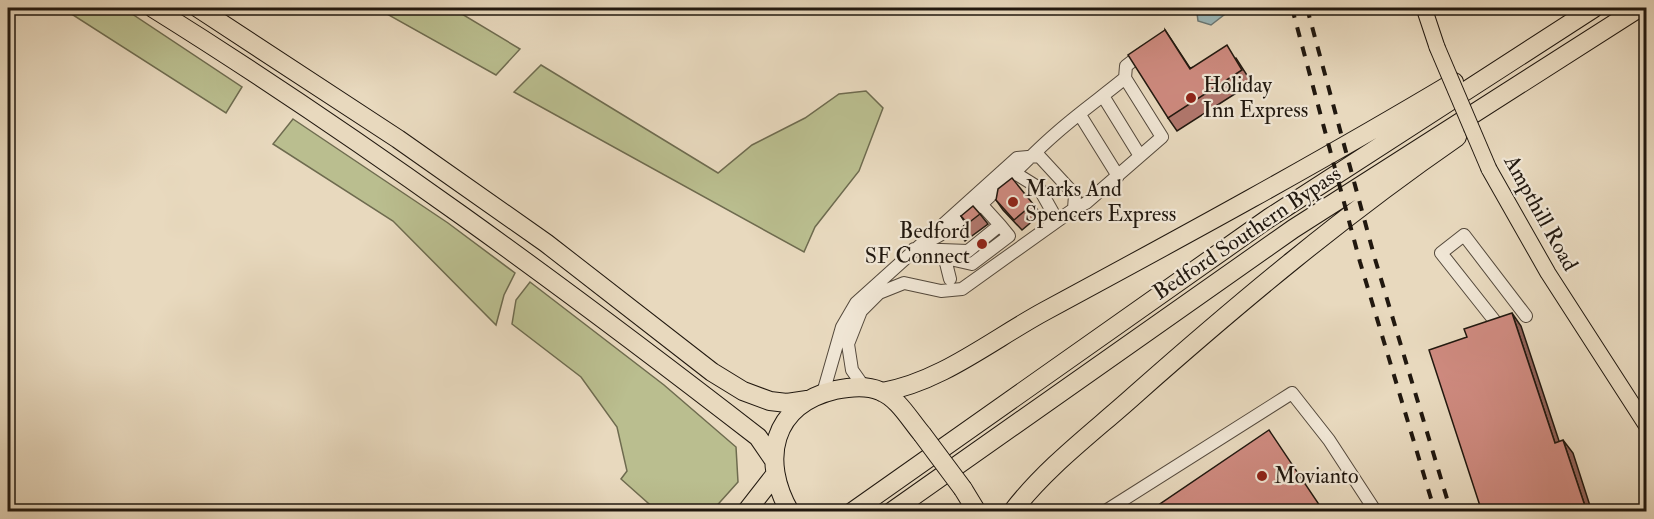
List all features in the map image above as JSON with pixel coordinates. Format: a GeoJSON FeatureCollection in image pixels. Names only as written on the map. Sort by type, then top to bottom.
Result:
{"type":"FeatureCollection","features":[{"type":"Feature","properties":{"kind":"highway"},"geometry":{"type":"LineString","coordinates":[[153,8],[236,60],[532,265],[758,437],[773,467],[790,512]]}},
{"type":"Feature","properties":{"kind":"highway"},"geometry":{"type":"LineString","coordinates":[[198,8],[398,139],[546,243],[712,372],[743,392],[787,403],[815,396],[873,389],[902,389],[926,380],[1028,320],[1316,165],[1472,71],[1571,21]]}},
{"type":"Feature","properties":{"kind":"highway","name":"Bedford Southern Bypass"},"geometry":{"type":"LineString","coordinates":[[852,512],[1269,218],[1594,8]]}},
{"type":"Feature","properties":{"kind":"highway"},"geometry":{"type":"LineString","coordinates":[[1012,512],[1051,469],[1230,311],[1316,242],[1425,159],[1641,8]]}},
{"type":"Feature","properties":{"kind":"highway","name":"Bedford Southern Bypass"},"geometry":{"type":"LineString","coordinates":[[891,512],[1293,229],[1641,8]]}},
{"type":"Feature","properties":{"kind":"highway"},"geometry":{"type":"LineString","coordinates":[[873,389],[900,406],[963,489],[977,512]]}},
{"type":"Feature","properties":{"kind":"highway"},"geometry":{"type":"LineString","coordinates":[[746,512],[773,467],[775,442],[783,425],[815,396]]}},
{"type":"Feature","properties":{"kind":"main road","name":"Ampthill Road"},"geometry":{"type":"LineString","coordinates":[[1424,8],[1437,47],[1490,170],[1542,263],[1644,417]]}},
{"type":"Feature","properties":{"kind":"lane"},"geometry":{"type":"LineString","coordinates":[[873,389],[852,370],[848,344],[861,311],[879,293],[904,283],[941,291],[962,289],[1025,246],[1057,220],[1086,204],[1162,137],[1125,78],[1126,66],[1133,58],[1159,42]]}},
{"type":"Feature","properties":{"kind":"lane"},"geometry":{"type":"LineString","coordinates":[[913,249],[947,233],[1033,157],[1053,136],[1125,78]]}},
{"type":"Feature","properties":{"kind":"lane"},"geometry":{"type":"LineString","coordinates":[[1103,96],[1140,156]]}},
{"type":"Feature","properties":{"kind":"lane"},"geometry":{"type":"LineString","coordinates":[[1080,115],[1118,176]]}},
{"type":"Feature","properties":{"kind":"lane"},"geometry":{"type":"LineString","coordinates":[[815,396],[842,327],[856,303],[913,249],[1017,159],[1039,156],[1075,195],[1074,209]]}},
{"type":"Feature","properties":{"kind":"lane"},"geometry":{"type":"LineString","coordinates":[[1015,173],[1039,188],[1057,220]]}},
{"type":"Feature","properties":{"kind":"lane"},"geometry":{"type":"LineString","coordinates":[[913,249],[945,259],[972,264],[1009,236],[981,203]]}},
{"type":"Feature","properties":{"kind":"lane"},"geometry":{"type":"LineString","coordinates":[[913,249],[968,251],[1000,225]]}},
{"type":"Feature","properties":{"kind":"lane"},"geometry":{"type":"LineString","coordinates":[[1494,320],[1441,253],[1464,235],[1526,316]]}},
{"type":"Feature","properties":{"kind":"lane"},"geometry":{"type":"LineString","coordinates":[[945,259],[950,279]]}},
{"type":"Feature","properties":{"kind":"lane"},"geometry":{"type":"LineString","coordinates":[[897,264],[904,283]]}},
{"type":"Feature","properties":{"kind":"lane"},"geometry":{"type":"LineString","coordinates":[[1104,512],[1292,393],[1329,440],[1376,512]]}},
{"type":"Feature","properties":{"kind":"green space"},"geometry":{"type":"Polygon","coordinates":[[[62,8],[123,8],[242,87],[226,113],[62,8]]]}},
{"type":"Feature","properties":{"kind":"green space"},"geometry":{"type":"Polygon","coordinates":[[[380,8],[452,8],[520,49],[496,75],[385,13],[380,8]]]}},
{"type":"Feature","properties":{"kind":"green space"},"geometry":{"type":"Polygon","coordinates":[[[541,65],[718,173],[752,145],[805,118],[839,94],[866,91],[883,108],[859,171],[815,227],[804,252],[514,92],[541,65]]]}},
{"type":"Feature","properties":{"kind":"green space"},"geometry":{"type":"Polygon","coordinates":[[[293,119],[448,223],[515,273],[504,295],[496,325],[393,221],[273,144],[293,119]]]}},
{"type":"Feature","properties":{"kind":"green space"},"geometry":{"type":"Polygon","coordinates":[[[530,282],[664,385],[736,447],[738,482],[712,511],[657,511],[621,479],[627,471],[617,427],[581,377],[512,324],[516,300],[530,282]]]}},
{"type":"Feature","properties":{"kind":"water"},"geometry":{"type":"Polygon","coordinates":[[[1204,8],[1233,8],[1211,25],[1198,21],[1197,13],[1204,8]]]}},
{"type":"Feature","properties":{"kind":"building","name":"Holiday Inn Express"},"geometry":{"type":"Polygon","coordinates":[[[1165,30],[1190,69],[1227,45],[1242,70],[1168,118],[1128,55],[1165,30]]]}},
{"type":"Feature","properties":{"kind":"building"},"geometry":{"type":"Polygon","coordinates":[[[1012,178],[1033,204],[1014,220],[996,200],[998,189],[1012,178]]]}},
{"type":"Feature","properties":{"kind":"building"},"geometry":{"type":"Polygon","coordinates":[[[973,206],[980,214],[958,231],[967,223],[961,216],[973,206]]]}},
{"type":"Feature","properties":{"kind":"building"},"geometry":{"type":"Polygon","coordinates":[[[1512,313],[1555,443],[1563,440],[1587,512],[1482,512],[1429,350],[1467,337],[1464,329],[1512,313]]]}},
{"type":"Feature","properties":{"kind":"building","name":"Movianto"},"geometry":{"type":"Polygon","coordinates":[[[1269,430],[1324,512],[1148,512],[1269,430]]]}},
{"type":"Feature","properties":{"kind":"railway"},"geometry":{"type":"LineString","coordinates":[[1292,8],[1360,262],[1435,512]]}},
{"type":"Feature","properties":{"kind":"railway"},"geometry":{"type":"LineString","coordinates":[[1307,8],[1375,259],[1451,512]]}},
{"type":"Feature","properties":{"kind":"place","name":"Holiday Inn Express"},"geometry":{"type":"Point","coordinates":[1191,98]}},
{"type":"Feature","properties":{"kind":"place","name":"Marks And Spencers Express"},"geometry":{"type":"Point","coordinates":[1013,202]}},
{"type":"Feature","properties":{"kind":"place","name":"Bedford SF Connect"},"geometry":{"type":"Point","coordinates":[982,244]}},
{"type":"Feature","properties":{"kind":"place","name":"Movianto"},"geometry":{"type":"Point","coordinates":[1262,476]}}]}
